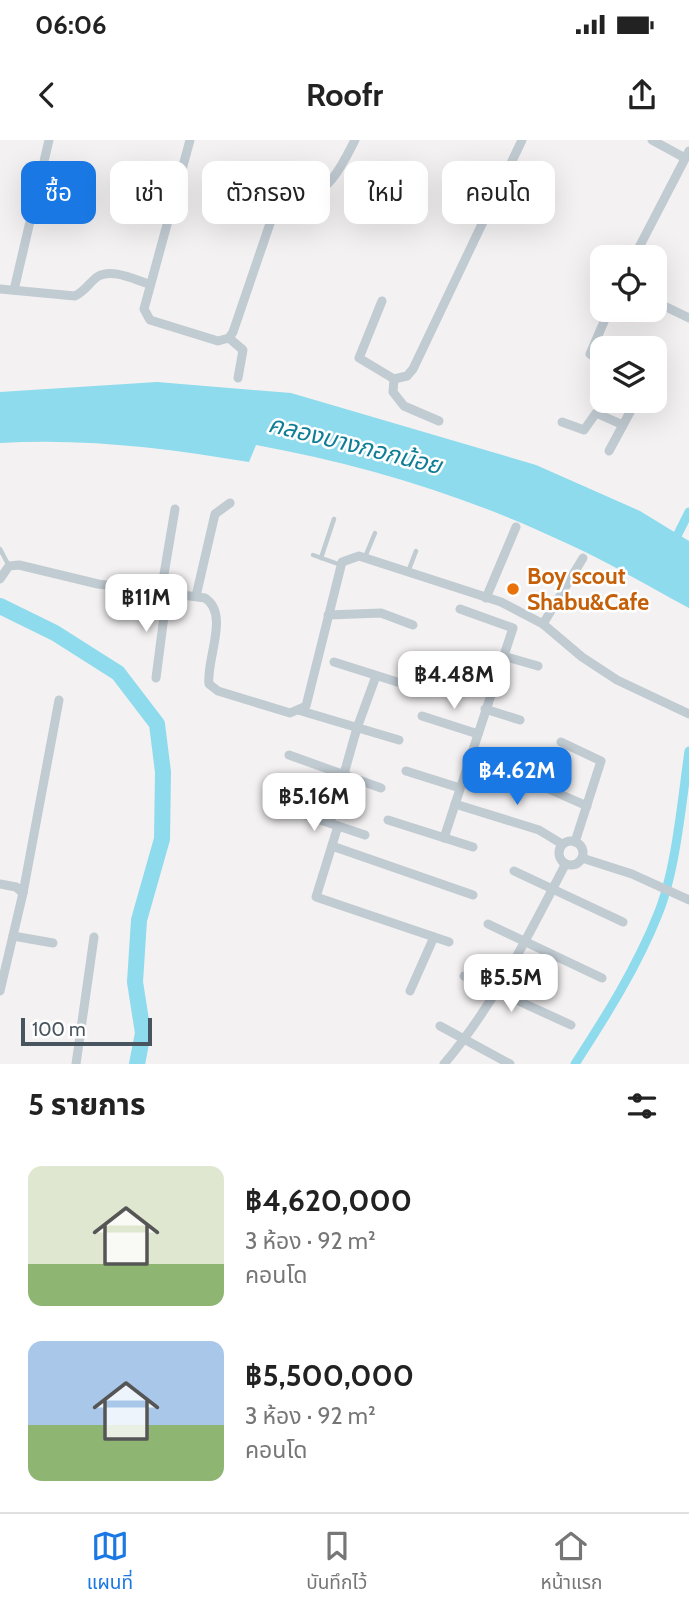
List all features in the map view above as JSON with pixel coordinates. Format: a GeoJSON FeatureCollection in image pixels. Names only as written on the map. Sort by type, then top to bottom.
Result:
{"type":"FeatureCollection","features":[{"type":"Feature","properties":{"kind":"street"},"geometry":{"type":"LineString","coordinates":[[14,290],[49,140]]}},
{"type":"Feature","properties":{"kind":"street"},"geometry":{"type":"LineString","coordinates":[[190,140],[144,309],[150,320],[212,340],[229,338],[243,350],[237,378]]}},
{"type":"Feature","properties":{"kind":"street"},"geometry":{"type":"LineString","coordinates":[[229,338],[276,203],[284,199],[307,198],[329,183],[355,140]]}},
{"type":"Feature","properties":{"kind":"street"},"geometry":{"type":"LineString","coordinates":[[382,301],[359,358],[394,379],[407,376],[413,369],[522,140]]}},
{"type":"Feature","properties":{"kind":"street"},"geometry":{"type":"LineString","coordinates":[[640,245],[687,155],[652,140]]}},
{"type":"Feature","properties":{"kind":"street"},"geometry":{"type":"LineString","coordinates":[[0,289],[75,296],[86,290],[97,278],[109,273],[149,284]]}},
{"type":"Feature","properties":{"kind":"street"},"geometry":{"type":"LineString","coordinates":[[667,307],[689,318]]}},
{"type":"Feature","properties":{"kind":"street"},"geometry":{"type":"LineString","coordinates":[[394,379],[393,392],[404,406],[439,421]]}},
{"type":"Feature","properties":{"kind":"street"},"geometry":{"type":"LineString","coordinates":[[562,422],[584,430],[596,413],[623,425]]}},
{"type":"Feature","properties":{"kind":"street"},"geometry":{"type":"LineString","coordinates":[[609,451],[630,413]]}},
{"type":"Feature","properties":{"kind":"street"},"geometry":{"type":"LineString","coordinates":[[196,597],[215,514],[230,503]]}},
{"type":"Feature","properties":{"kind":"street"},"geometry":{"type":"LineString","coordinates":[[156,678],[175,509]]}},
{"type":"Feature","properties":{"kind":"street"},"geometry":{"type":"LineString","coordinates":[[486,598],[516,527]]}},
{"type":"Feature","properties":{"kind":"street"},"geometry":{"type":"LineString","coordinates":[[0,579],[9,566],[19,565],[123,587],[209,600],[217,618],[207,673],[209,684],[218,691],[290,713],[306,706],[341,565],[352,556],[365,558],[486,598],[543,624],[582,657],[617,680],[689,713]]}},
{"type":"Feature","properties":{"kind":"street"},"geometry":{"type":"LineString","coordinates":[[543,624],[583,558]]}},
{"type":"Feature","properties":{"kind":"street"},"geometry":{"type":"LineString","coordinates":[[444,838],[513,627],[460,609]]}},
{"type":"Feature","properties":{"kind":"street"},"geometry":{"type":"LineString","coordinates":[[328,615],[380,613],[413,625]]}},
{"type":"Feature","properties":{"kind":"street"},"geometry":{"type":"LineString","coordinates":[[503,656],[538,666]]}},
{"type":"Feature","properties":{"kind":"street"},"geometry":{"type":"LineString","coordinates":[[334,662],[413,687]]}},
{"type":"Feature","properties":{"kind":"street"},"geometry":{"type":"LineString","coordinates":[[442,662],[495,680]]}},
{"type":"Feature","properties":{"kind":"street"},"geometry":{"type":"LineString","coordinates":[[376,676],[342,774],[332,846],[316,897],[449,942]]}},
{"type":"Feature","properties":{"kind":"street"},"geometry":{"type":"LineString","coordinates":[[0,991],[22,895],[59,700]]}},
{"type":"Feature","properties":{"kind":"street"},"geometry":{"type":"LineString","coordinates":[[485,709],[520,720]]}},
{"type":"Feature","properties":{"kind":"street"},"geometry":{"type":"LineString","coordinates":[[298,710],[399,740]]}},
{"type":"Feature","properties":{"kind":"street"},"geometry":{"type":"LineString","coordinates":[[422,716],[478,734]]}},
{"type":"Feature","properties":{"kind":"street"},"geometry":{"type":"LineString","coordinates":[[561,742],[601,761],[575,842]]}},
{"type":"Feature","properties":{"kind":"street"},"geometry":{"type":"LineString","coordinates":[[289,755],[381,788]]}},
{"type":"Feature","properties":{"kind":"street"},"geometry":{"type":"LineString","coordinates":[[468,762],[506,774]]}},
{"type":"Feature","properties":{"kind":"street"},"geometry":{"type":"LineString","coordinates":[[406,771],[460,788]]}},
{"type":"Feature","properties":{"kind":"street"},"geometry":{"type":"LineString","coordinates":[[544,787],[587,806]]}},
{"type":"Feature","properties":{"kind":"street"},"geometry":{"type":"LineString","coordinates":[[273,804],[365,835]]}},
{"type":"Feature","properties":{"kind":"street"},"geometry":{"type":"LineString","coordinates":[[455,804],[539,830],[562,844],[575,842]]}},
{"type":"Feature","properties":{"kind":"street"},"geometry":{"type":"LineString","coordinates":[[388,820],[473,847]]}},
{"type":"Feature","properties":{"kind":"street"},"geometry":{"type":"LineString","coordinates":[[562,844],[559,858],[565,865],[575,865],[582,858],[582,849],[575,842]]}},
{"type":"Feature","properties":{"kind":"street"},"geometry":{"type":"LineString","coordinates":[[332,846],[473,895]]}},
{"type":"Feature","properties":{"kind":"street"},"geometry":{"type":"LineString","coordinates":[[582,858],[647,880],[686,898]]}},
{"type":"Feature","properties":{"kind":"street"},"geometry":{"type":"LineString","coordinates":[[444,1064],[466,1038],[497,991],[526,943],[565,865]]}},
{"type":"Feature","properties":{"kind":"street"},"geometry":{"type":"LineString","coordinates":[[514,871],[623,922]]}},
{"type":"Feature","properties":{"kind":"street"},"geometry":{"type":"LineString","coordinates":[[0,884],[16,887],[22,895]]}},
{"type":"Feature","properties":{"kind":"street"},"geometry":{"type":"LineString","coordinates":[[488,924],[602,978]]}},
{"type":"Feature","properties":{"kind":"street"},"geometry":{"type":"LineString","coordinates":[[13,936],[52,943]]}},
{"type":"Feature","properties":{"kind":"street"},"geometry":{"type":"LineString","coordinates":[[76,1064],[94,937]]}},
{"type":"Feature","properties":{"kind":"street"},"geometry":{"type":"LineString","coordinates":[[410,991],[434,937]]}},
{"type":"Feature","properties":{"kind":"street"},"geometry":{"type":"LineString","coordinates":[[464,976],[571,1025]]}},
{"type":"Feature","properties":{"kind":"street"},"geometry":{"type":"LineString","coordinates":[[440,1026],[510,1064]]}},
{"type":"Feature","properties":{"kind":"lane"},"geometry":{"type":"LineString","coordinates":[[321,558],[334,519]]}},
{"type":"Feature","properties":{"kind":"lane"},"geometry":{"type":"LineString","coordinates":[[365,558],[375,533]]}},
{"type":"Feature","properties":{"kind":"lane"},"geometry":{"type":"LineString","coordinates":[[0,549],[9,566]]}},
{"type":"Feature","properties":{"kind":"lane"},"geometry":{"type":"LineString","coordinates":[[408,572],[416,551]]}},
{"type":"Feature","properties":{"kind":"lane"},"geometry":{"type":"LineString","coordinates":[[313,555],[341,565]]}},
{"type":"Feature","properties":{"kind":"lane"},"geometry":{"type":"LineString","coordinates":[[120,610],[123,587]]}},
{"type":"Feature","properties":{"kind":"water","name":"คลองบางกอกน้อย"},"geometry":{"type":"Polygon","coordinates":[[[157,382],[291,393],[536,465],[640,511],[689,541],[689,608],[597,558],[529,526],[414,484],[335,462],[256,445],[249,462],[125,445],[0,443],[0,392],[157,382]]]}},
{"type":"Feature","properties":{"kind":"waterway"},"geometry":{"type":"LineString","coordinates":[[674,542],[689,512]]}},
{"type":"Feature","properties":{"kind":"waterway"},"geometry":{"type":"LineString","coordinates":[[0,606],[55,633],[118,673],[157,724],[163,772],[162,839],[139,920],[135,982],[143,1033],[137,1064]]}},
{"type":"Feature","properties":{"kind":"waterway"},"geometry":{"type":"LineString","coordinates":[[575,1064],[631,972],[658,914],[674,856],[689,751]]}},
{"type":"Feature","properties":{"kind":"place","name":"Boy scout Shabu&Cafe"},"geometry":{"type":"Point","coordinates":[513,589]}}]}
